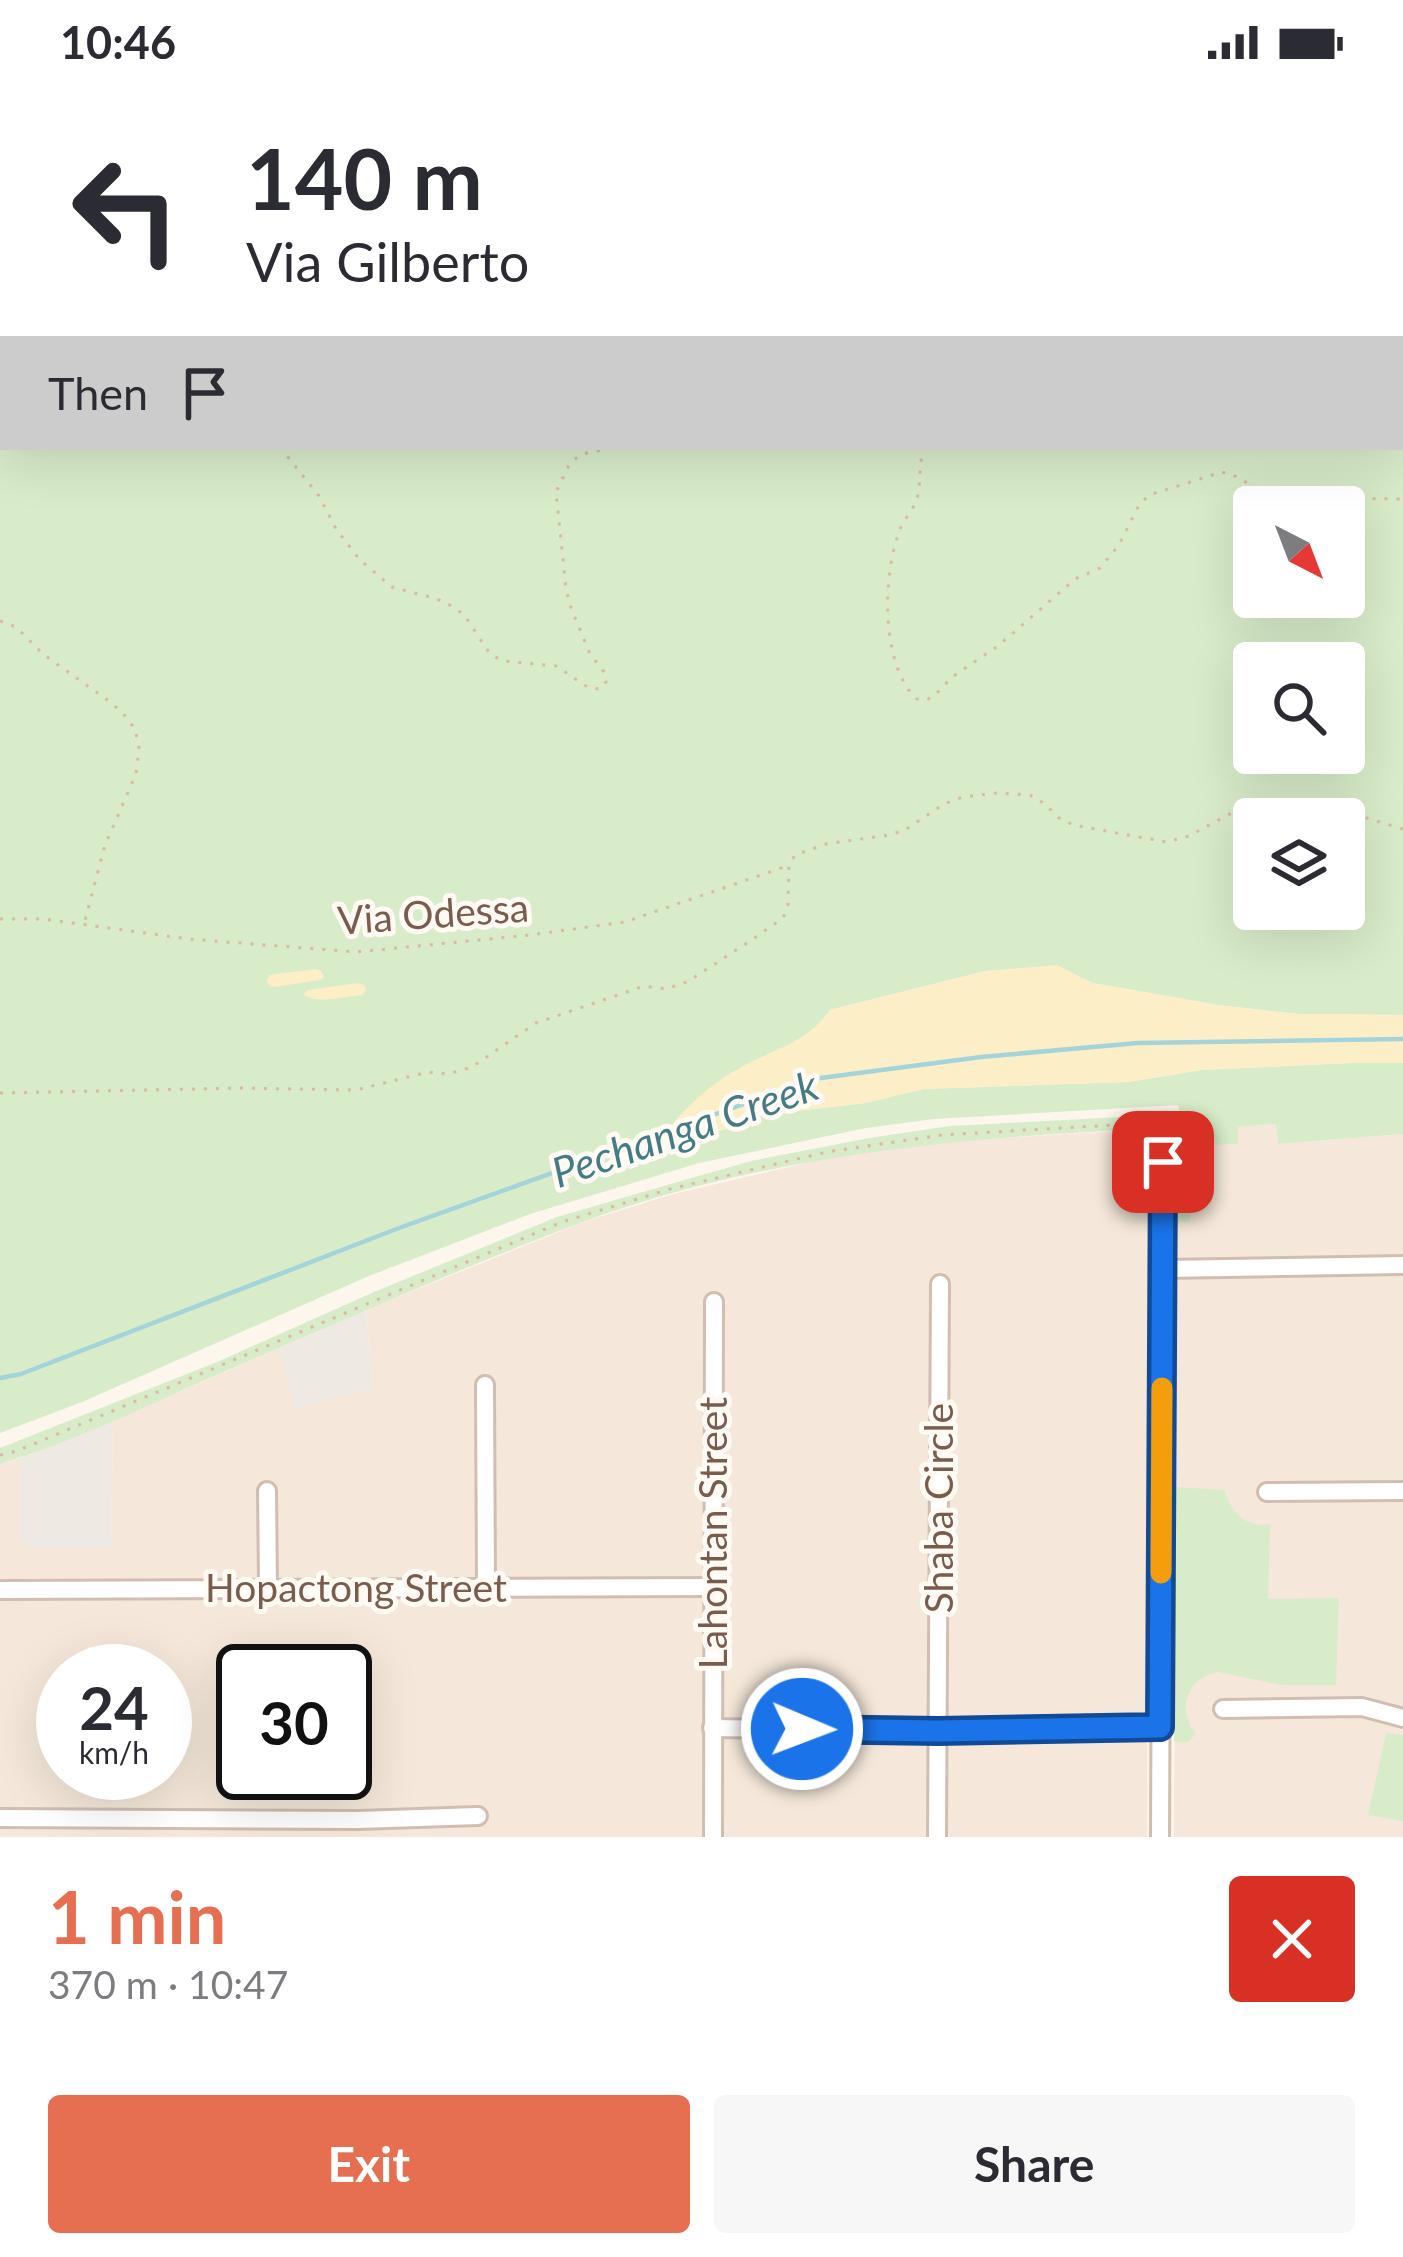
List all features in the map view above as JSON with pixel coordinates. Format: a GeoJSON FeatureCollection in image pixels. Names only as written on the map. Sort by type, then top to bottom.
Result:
{"type":"FeatureCollection","features":[{"type":"Feature","properties":{"kind":"street"},"geometry":{"type":"LineString","coordinates":[[1160,1837],[1163,1162]]}},
{"type":"Feature","properties":{"kind":"street"},"geometry":{"type":"LineString","coordinates":[[1162,1269],[1403,1265]]}},
{"type":"Feature","properties":{"kind":"street","name":"Shaba Circle"},"geometry":{"type":"LineString","coordinates":[[937,1837],[940,1284]]}},
{"type":"Feature","properties":{"kind":"street","name":"Lahontan Street"},"geometry":{"type":"LineString","coordinates":[[713,1837],[714,1302]]}},
{"type":"Feature","properties":{"kind":"street"},"geometry":{"type":"LineString","coordinates":[[485,1385],[487,1587]]}},
{"type":"Feature","properties":{"kind":"street"},"geometry":{"type":"LineString","coordinates":[[267,1491],[268,1588]]}},
{"type":"Feature","properties":{"kind":"street"},"geometry":{"type":"LineString","coordinates":[[1267,1492],[1403,1491]]}},
{"type":"Feature","properties":{"kind":"street","name":"Hopactong Street"},"geometry":{"type":"LineString","coordinates":[[0,1590],[712,1587]]}},
{"type":"Feature","properties":{"kind":"street"},"geometry":{"type":"LineString","coordinates":[[1223,1709],[1361,1707],[1403,1718]]}},
{"type":"Feature","properties":{"kind":"street"},"geometry":{"type":"LineString","coordinates":[[712,1728],[1160,1727]]}},
{"type":"Feature","properties":{"kind":"street"},"geometry":{"type":"LineString","coordinates":[[0,1818],[358,1828],[478,1816]]}},
{"type":"Feature","properties":{"kind":"path"},"geometry":{"type":"LineString","coordinates":[[282,450],[320,496],[336,530],[360,560],[392,586],[454,607],[490,654],[502,661],[556,666],[589,688],[600,689],[604,672],[585,643],[566,590],[556,492],[570,464],[582,454],[603,450]]}},
{"type":"Feature","properties":{"kind":"path"},"geometry":{"type":"LineString","coordinates":[[924,450],[918,497],[902,526],[886,607],[902,680],[917,700],[934,696],[1075,579],[1100,568],[1139,505],[1161,489],[1222,472],[1285,498],[1403,499]]}},
{"type":"Feature","properties":{"kind":"path"},"geometry":{"type":"LineString","coordinates":[[0,621],[16,627],[43,654],[123,713],[135,729],[136,774],[105,845],[84,925]]}},
{"type":"Feature","properties":{"kind":"path","name":"Via Odessa"},"geometry":{"type":"LineString","coordinates":[[0,919],[44,919],[189,938],[356,952],[625,922],[789,865],[806,850],[889,835],[944,804],[998,794],[1030,795],[1073,825],[1168,842],[1267,799],[1294,808],[1337,809],[1403,829]]}},
{"type":"Feature","properties":{"kind":"path"},"geometry":{"type":"LineString","coordinates":[[0,1093],[356,1090],[428,1072],[472,1067],[536,1022],[644,986],[666,989],[687,982],[783,918],[789,865]]}},
{"type":"Feature","properties":{"kind":"path"},"geometry":{"type":"LineString","coordinates":[[0,1455],[218,1369],[562,1222],[755,1167],[942,1135],[1147,1123],[1162,1129],[1163,1162]]}},
{"type":"Feature","properties":{"kind":"shaded area"},"geometry":{"type":"Polygon","coordinates":[[[1277,1124],[1278,1144],[1403,1134],[1403,1837],[1174,1837],[1177,1222],[1190,1221],[1192,1146],[1237,1144],[1238,1127],[1277,1124]]]}},
{"type":"Feature","properties":{"kind":"shaded area"},"geometry":{"type":"Polygon","coordinates":[[[1145,1129],[1145,1162],[1149,1163],[1147,1837],[0,1837],[0,1464],[20,1458],[19,1546],[111,1545],[113,1421],[277,1349],[296,1409],[373,1388],[366,1310],[583,1222],[673,1194],[827,1158],[940,1142],[1145,1129]]]}},
{"type":"Feature","properties":{"kind":"shaded area"},"geometry":{"type":"Polygon","coordinates":[[[366,1310],[373,1388],[296,1409],[277,1349],[366,1310]]]}},
{"type":"Feature","properties":{"kind":"shaded area"},"geometry":{"type":"Polygon","coordinates":[[[113,1421],[111,1546],[19,1546],[20,1458],[113,1421]]]}},
{"type":"Feature","properties":{"kind":"green space"},"geometry":{"type":"Polygon","coordinates":[[[0,450],[1403,450],[1403,1015],[1297,1014],[1218,1005],[1092,983],[1057,966],[986,971],[830,1010],[819,1025],[789,1047],[742,1067],[645,1163],[762,1115],[865,1103],[923,1089],[1128,1082],[1201,1070],[1350,1063],[1403,1063],[1403,1134],[1278,1144],[1276,1124],[1238,1127],[1238,1144],[1192,1146],[1190,1222],[1177,1222],[1177,1162],[1145,1163],[1144,1129],[929,1145],[717,1181],[534,1241],[83,1434],[0,1464],[0,1448],[217,1362],[557,1217],[751,1161],[869,1138],[950,1126],[1180,1114],[1178,1105],[934,1119],[866,1128],[699,1163],[530,1214],[369,1276],[0,1433],[0,450]]]}},
{"type":"Feature","properties":{"kind":"green space"},"geometry":{"type":"Polygon","coordinates":[[[1175,1487],[1225,1490],[1241,1517],[1254,1524],[1270,1524],[1268,1599],[1339,1598],[1336,1685],[1281,1685],[1218,1672],[1207,1675],[1188,1696],[1187,1715],[1196,1734],[1188,1742],[1174,1742],[1175,1487]]]}},
{"type":"Feature","properties":{"kind":"green space"},"geometry":{"type":"Polygon","coordinates":[[[1386,1733],[1403,1735],[1403,1821],[1368,1815],[1386,1733]]]}},
{"type":"Feature","properties":{"kind":"sand"},"geometry":{"type":"Polygon","coordinates":[[[1057,965],[1092,983],[1218,1005],[1297,1014],[1403,1015],[1403,1063],[1201,1070],[1128,1082],[923,1089],[865,1103],[762,1115],[680,1146],[643,1166],[674,1122],[699,1097],[727,1075],[801,1037],[830,1010],[986,971],[1057,965]]]}},
{"type":"Feature","properties":{"kind":"sand"},"geometry":{"type":"Polygon","coordinates":[[[315,969],[324,977],[320,980],[274,987],[267,981],[269,975],[315,969]]]}},
{"type":"Feature","properties":{"kind":"sand"},"geometry":{"type":"Polygon","coordinates":[[[358,983],[366,991],[362,995],[323,999],[303,995],[308,990],[358,983]]]}},
{"type":"Feature","properties":{"kind":"waterway","name":"Pechanga Creek"},"geometry":{"type":"LineString","coordinates":[[0,1378],[813,1079],[1138,1043],[1403,1039]]}},
{"type":"Feature","properties":{"kind":"slow traffic"},"geometry":{"type":"LineString","coordinates":[[1161,1573],[1162,1388]]}},
{"type":"Feature","properties":{"kind":"route"},"geometry":{"type":"LineString","coordinates":[[802,1729],[1160,1727],[1163,1162]]}}]}
